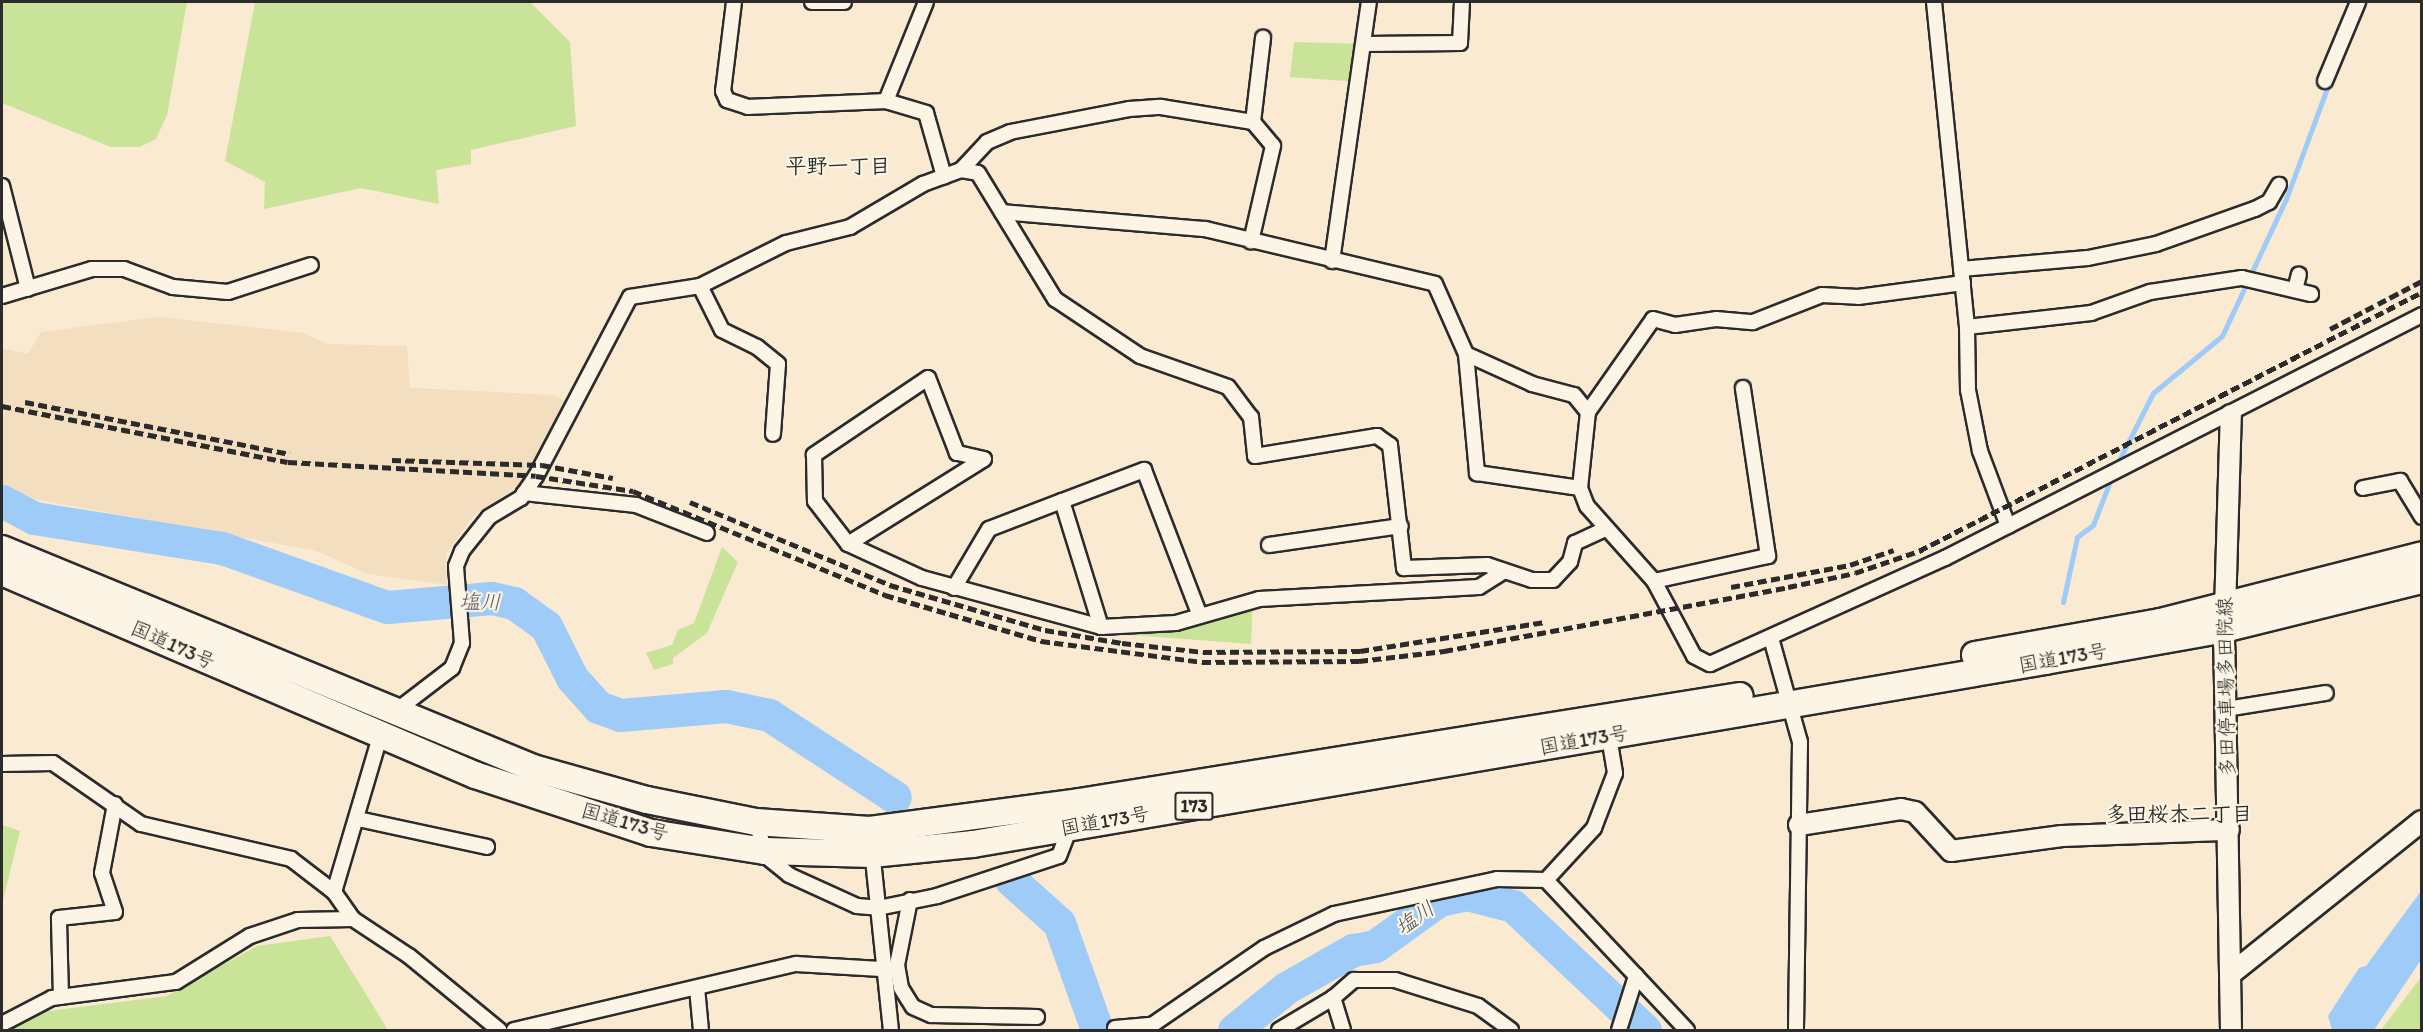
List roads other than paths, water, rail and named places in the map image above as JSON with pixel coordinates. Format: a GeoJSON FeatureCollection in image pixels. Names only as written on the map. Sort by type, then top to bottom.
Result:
{"type":"FeatureCollection","features":[{"type":"Feature","properties":{"kind":"highway","name":"国道173号"},"geometry":{"type":"LineString","coordinates":[[2,549],[392,713],[532,768],[647,800],[871,842],[1079,802],[1607,726],[2224,629],[2421,580]]}},
{"type":"Feature","properties":{"kind":"highway","name":"国道173号"},"geometry":{"type":"LineString","coordinates":[[1787,697],[2160,622],[2224,603],[2421,555]]}},
{"type":"Feature","properties":{"kind":"highway","name":"国道173号"},"geometry":{"type":"LineString","coordinates":[[2,572],[474,775],[651,833],[765,851],[1070,827],[1607,726]]}},
{"type":"Feature","properties":{"kind":"street"},"geometry":{"type":"LineString","coordinates":[[734,2],[723,91],[727,100],[748,107],[886,101],[926,113],[944,176]]}},
{"type":"Feature","properties":{"kind":"street"},"geometry":{"type":"LineString","coordinates":[[812,2],[844,2]]}},
{"type":"Feature","properties":{"kind":"street"},"geometry":{"type":"LineString","coordinates":[[886,101],[926,2]]}},
{"type":"Feature","properties":{"kind":"street"},"geometry":{"type":"LineString","coordinates":[[1332,261],[1366,44],[1369,2]]}},
{"type":"Feature","properties":{"kind":"street"},"geometry":{"type":"LineString","coordinates":[[1366,44],[1460,43],[1462,2]]}},
{"type":"Feature","properties":{"kind":"street"},"geometry":{"type":"LineString","coordinates":[[1934,2],[1967,327],[1968,390],[1980,451],[2008,526]]}},
{"type":"Feature","properties":{"kind":"street"},"geometry":{"type":"LineString","coordinates":[[2325,81],[2358,2]]}},
{"type":"Feature","properties":{"kind":"street"},"geometry":{"type":"LineString","coordinates":[[1253,122],[1263,38]]}},
{"type":"Feature","properties":{"kind":"street"},"geometry":{"type":"LineString","coordinates":[[334,892],[357,819],[378,735],[392,713],[452,668],[462,643],[456,567],[462,550],[489,517],[524,493],[630,297],[700,286],[786,243],[850,227],[944,176],[961,170],[987,142],[1010,132],[1129,109],[1161,107],[1253,122],[1273,146],[1251,241]]}},
{"type":"Feature","properties":{"kind":"street"},"geometry":{"type":"LineString","coordinates":[[961,170],[978,173],[1055,299],[1140,356],[1228,387],[1251,417],[1255,456],[1377,436],[1390,445],[1404,568],[1487,566],[1503,572],[1553,580],[1570,562],[1575,543],[1605,529]]}},
{"type":"Feature","properties":{"kind":"street"},"geometry":{"type":"LineString","coordinates":[[2279,185],[2269,202],[2255,209],[2156,244],[2088,258],[1962,276],[1858,297],[1833,293],[1753,322],[1716,319],[1674,326],[1653,319],[1588,412],[1580,488],[1605,529],[1654,580],[1694,656],[1710,664],[1771,638],[2008,526],[2231,415],[2421,315]]}},
{"type":"Feature","properties":{"kind":"street"},"geometry":{"type":"LineString","coordinates":[[2,186],[28,289]]}},
{"type":"Feature","properties":{"kind":"street"},"geometry":{"type":"LineString","coordinates":[[1002,212],[1205,229],[1435,284],[1466,354],[1477,473],[1580,488]]}},
{"type":"Feature","properties":{"kind":"street"},"geometry":{"type":"LineString","coordinates":[[2,296],[92,269],[124,269],[173,287],[228,292],[311,265]]}},
{"type":"Feature","properties":{"kind":"street"},"geometry":{"type":"LineString","coordinates":[[2295,290],[2299,274]]}},
{"type":"Feature","properties":{"kind":"street"},"geometry":{"type":"LineString","coordinates":[[1967,327],[2091,313],[2150,292],[2242,278],[2311,294]]}},
{"type":"Feature","properties":{"kind":"street"},"geometry":{"type":"LineString","coordinates":[[700,286],[722,330],[757,346],[778,364],[773,434]]}},
{"type":"Feature","properties":{"kind":"street"},"geometry":{"type":"LineString","coordinates":[[1466,354],[1532,384],[1574,395],[1588,412]]}},
{"type":"Feature","properties":{"kind":"street"},"geometry":{"type":"LineString","coordinates":[[848,544],[984,459],[957,453],[928,378],[814,455],[815,501],[848,544],[954,588],[1101,627],[1176,623],[1259,599],[1479,587],[1503,572]]}},
{"type":"Feature","properties":{"kind":"street"},"geometry":{"type":"LineString","coordinates":[[1654,580],[1768,556],[1743,388]]}},
{"type":"Feature","properties":{"kind":"street","name":"多田停車場多田院線"},"geometry":{"type":"LineString","coordinates":[[2231,415],[2224,603],[2232,973],[2231,1030]]}},
{"type":"Feature","properties":{"kind":"street"},"geometry":{"type":"LineString","coordinates":[[954,588],[989,529],[1144,470],[1200,616]]}},
{"type":"Feature","properties":{"kind":"street"},"geometry":{"type":"LineString","coordinates":[[2362,488],[2400,481],[2421,517]]}},
{"type":"Feature","properties":{"kind":"street"},"geometry":{"type":"LineString","coordinates":[[524,493],[636,505],[707,533]]}},
{"type":"Feature","properties":{"kind":"street"},"geometry":{"type":"LineString","coordinates":[[1062,501],[1101,627]]}},
{"type":"Feature","properties":{"kind":"street"},"geometry":{"type":"LineString","coordinates":[[1269,545],[1401,526]]}},
{"type":"Feature","properties":{"kind":"street"},"geometry":{"type":"LineString","coordinates":[[1771,638],[1800,742],[1796,1030]]}},
{"type":"Feature","properties":{"kind":"street"},"geometry":{"type":"LineString","coordinates":[[2226,710],[2326,693]]}},
{"type":"Feature","properties":{"kind":"street"},"geometry":{"type":"LineString","coordinates":[[1546,880],[1594,828],[1615,772],[1607,726]]}},
{"type":"Feature","properties":{"kind":"street"},"geometry":{"type":"LineString","coordinates":[[2,764],[52,764],[115,804],[141,824],[291,859],[334,892],[353,919],[409,956],[499,1030]]}},
{"type":"Feature","properties":{"kind":"street"},"geometry":{"type":"LineString","coordinates":[[756,822],[765,851],[789,875],[857,906],[878,908],[1059,856],[1079,802]]}},
{"type":"Feature","properties":{"kind":"street"},"geometry":{"type":"LineString","coordinates":[[61,997],[59,918],[116,912],[102,873],[115,804]]}},
{"type":"Feature","properties":{"kind":"street"},"geometry":{"type":"LineString","coordinates":[[1799,825],[1901,809],[1915,812],[1950,851],[2062,837],[2229,830]]}},
{"type":"Feature","properties":{"kind":"street"},"geometry":{"type":"LineString","coordinates":[[357,819],[487,847]]}},
{"type":"Feature","properties":{"kind":"street"},"geometry":{"type":"LineString","coordinates":[[2232,973],[2421,821]]}},
{"type":"Feature","properties":{"kind":"street"},"geometry":{"type":"LineString","coordinates":[[871,842],[881,969],[891,1030]]}},
{"type":"Feature","properties":{"kind":"street"},"geometry":{"type":"LineString","coordinates":[[1115,1028],[1152,1025],[1264,948],[1334,914],[1497,879],[1546,880],[1687,1030]]}},
{"type":"Feature","properties":{"kind":"street"},"geometry":{"type":"LineString","coordinates":[[910,900],[897,964],[901,988],[914,1007],[931,1015],[1037,1017]]}},
{"type":"Feature","properties":{"kind":"street"},"geometry":{"type":"LineString","coordinates":[[2,1024],[61,997],[176,982],[249,936],[298,920],[353,919]]}},
{"type":"Feature","properties":{"kind":"street"},"geometry":{"type":"LineString","coordinates":[[514,1030],[796,964],[881,969]]}},
{"type":"Feature","properties":{"kind":"street"},"geometry":{"type":"LineString","coordinates":[[1619,1030],[1636,976]]}},
{"type":"Feature","properties":{"kind":"street"},"geometry":{"type":"LineString","coordinates":[[1279,1030],[1332,998],[1354,980],[1395,980],[1478,1006],[1511,1030]]}},
{"type":"Feature","properties":{"kind":"street"},"geometry":{"type":"LineString","coordinates":[[697,988],[701,1030]]}},
{"type":"Feature","properties":{"kind":"street"},"geometry":{"type":"LineString","coordinates":[[1332,998],[1343,1030]]}},
{"type":"Feature","properties":{"kind":"water"},"geometry":{"type":"Polygon","coordinates":[[[2421,891],[2421,960],[2374,1030],[2332,1030],[2328,1016],[2359,968],[2366,966],[2421,891]]]}},
{"type":"Feature","properties":{"kind":"waterway"},"geometry":{"type":"LineString","coordinates":[[2115,468],[2153,393],[2222,336],[2286,199],[2330,80]]}},
{"type":"Feature","properties":{"kind":"waterway"},"geometry":{"type":"LineString","coordinates":[[2063,602],[2077,537],[2093,525],[2112,476]]}},
{"type":"Feature","properties":{"kind":"waterway","name":"塩川"},"geometry":{"type":"LineString","coordinates":[[2,501],[34,518],[222,548],[387,607],[492,598],[514,603],[546,626],[572,678],[598,707],[620,715],[726,706],[769,715],[895,797]]}},
{"type":"Feature","properties":{"kind":"waterway","name":"塩川"},"geometry":{"type":"LineString","coordinates":[[1011,880],[1059,923],[1097,1030]]}},
{"type":"Feature","properties":{"kind":"waterway","name":"塩川"},"geometry":{"type":"LineString","coordinates":[[1234,1030],[1286,988],[1353,950],[1375,946],[1439,900],[1467,894],[1513,906],[1645,1030]]}},
{"type":"Feature","properties":{"kind":"railway"},"geometry":{"type":"LineString","coordinates":[[2330,329],[2422,281]]}},
{"type":"Feature","properties":{"kind":"railway"},"geometry":{"type":"LineString","coordinates":[[2,406],[288,462],[536,476],[633,491],[885,595],[1041,641],[1202,662],[1359,661],[1444,651],[1788,587],[1855,573],[1919,551],[2422,292]]}},
{"type":"Feature","properties":{"kind":"railway"},"geometry":{"type":"LineString","coordinates":[[25,402],[290,454]]}},
{"type":"Feature","properties":{"kind":"railway"},"geometry":{"type":"LineString","coordinates":[[392,460],[542,465],[613,478]]}},
{"type":"Feature","properties":{"kind":"railway"},"geometry":{"type":"LineString","coordinates":[[690,502],[890,585],[1045,630],[1122,643],[1203,652],[1360,651],[1545,622]]}},
{"type":"Feature","properties":{"kind":"railway"},"geometry":{"type":"LineString","coordinates":[[1731,587],[1850,565],[1894,550]]}},
{"type":"Feature","properties":{"kind":"district","name":"平野一丁目"},"geometry":{"type":"Point","coordinates":[838,166]}},
{"type":"Feature","properties":{"kind":"district","name":"多田桜木二丁目"},"geometry":{"type":"Point","coordinates":[2179,814]}}]}
